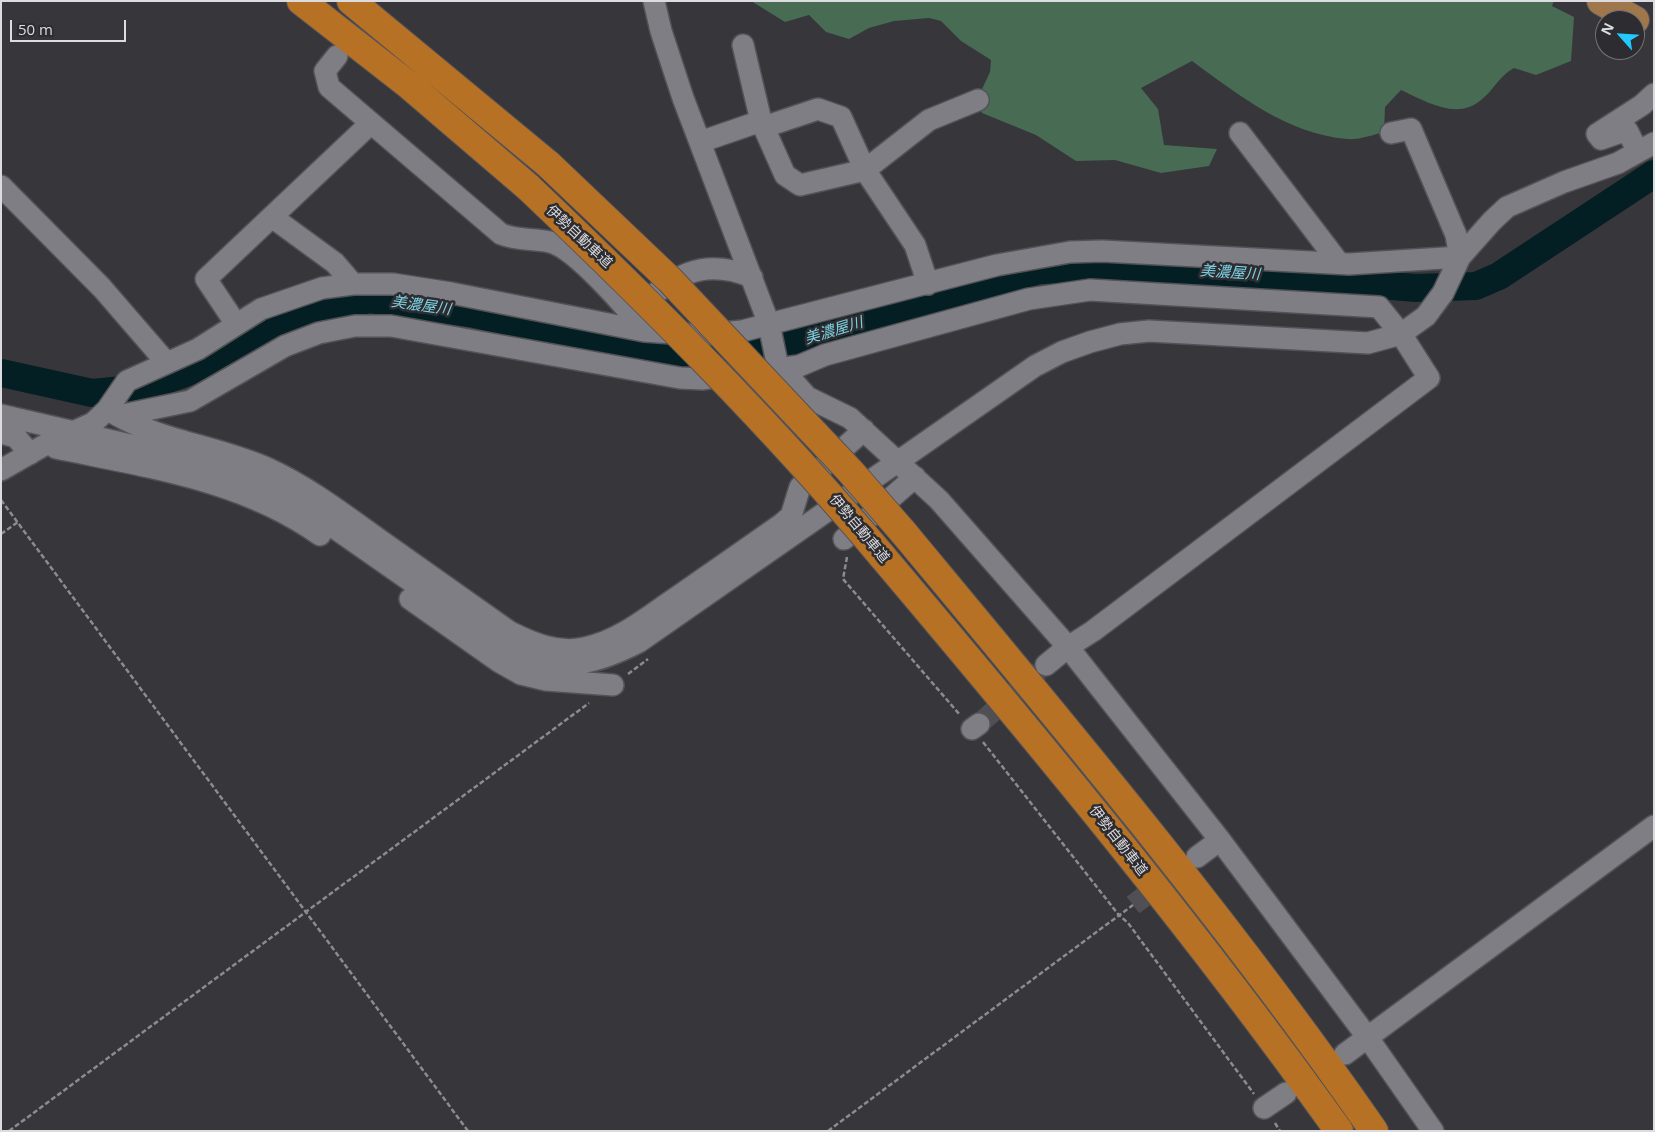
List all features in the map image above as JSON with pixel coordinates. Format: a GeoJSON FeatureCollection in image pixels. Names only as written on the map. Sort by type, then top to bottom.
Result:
{"type":"FeatureCollection","features":[{"type":"Feature","properties":{"kind":"highway","name":"伊勢自動車道"},"geometry":{"type":"LineString","coordinates":[[301,1],[410,86],[528,188],[628,282],[725,380],[828,491],[1061,769],[1217,967],[1339,1131]]}},
{"type":"Feature","properties":{"kind":"highway"},"geometry":{"type":"LineString","coordinates":[[350,1],[548,164],[670,280],[850,471],[1093,761],[1240,948],[1374,1131]]}},
{"type":"Feature","properties":{"kind":"main road"},"geometry":{"type":"LineString","coordinates":[[1601,1],[1617,10]]}},
{"type":"Feature","properties":{"kind":"street"},"geometry":{"type":"LineString","coordinates":[[654,1],[661,31],[700,142],[770,328],[779,366],[807,397],[842,413],[864,430],[940,500],[1068,647],[1220,840],[1368,1038],[1433,1131]]}},
{"type":"Feature","properties":{"kind":"street"},"geometry":{"type":"LineString","coordinates":[[743,45],[763,124],[785,175],[800,185],[865,170],[929,120],[978,100]]}},
{"type":"Feature","properties":{"kind":"street"},"geometry":{"type":"LineString","coordinates":[[337,56],[325,71],[329,87],[502,234],[517,240],[551,242],[568,250],[638,323]]}},
{"type":"Feature","properties":{"kind":"street"},"geometry":{"type":"LineString","coordinates":[[1,416],[232,470],[303,506],[502,645],[536,661],[562,665],[587,664],[612,656],[639,642],[1035,366],[1062,352],[1112,336],[1149,331],[1368,343],[1400,334],[1426,316],[1443,293],[1458,263],[1492,221],[1507,207],[1564,182],[1618,163],[1646,148],[1627,130],[1601,139],[1597,134],[1642,105],[1654,94]]}},
{"type":"Feature","properties":{"kind":"street"},"geometry":{"type":"LineString","coordinates":[[700,142],[818,109],[841,117],[865,170],[915,245],[928,284]]}},
{"type":"Feature","properties":{"kind":"street"},"geometry":{"type":"LineString","coordinates":[[236,324],[206,279],[371,123]]}},
{"type":"Feature","properties":{"kind":"street"},"geometry":{"type":"LineString","coordinates":[[1392,133],[1411,129],[1456,235],[1458,263]]}},
{"type":"Feature","properties":{"kind":"street"},"geometry":{"type":"LineString","coordinates":[[1240,133],[1339,263]]}},
{"type":"Feature","properties":{"kind":"street"},"geometry":{"type":"LineString","coordinates":[[1,186],[102,288],[166,362]]}},
{"type":"Feature","properties":{"kind":"street"},"geometry":{"type":"LineString","coordinates":[[272,217],[335,263],[353,284]]}},
{"type":"Feature","properties":{"kind":"street"},"geometry":{"type":"LineString","coordinates":[[112,413],[127,381],[198,348],[261,309],[322,288],[353,284],[393,284],[638,323],[701,335],[770,328],[997,265],[1070,252],[1102,251],[1339,263],[1458,263]]}},
{"type":"Feature","properties":{"kind":"street"},"geometry":{"type":"LineString","coordinates":[[638,323],[666,286],[695,270],[717,267],[732,269],[752,277]]}},
{"type":"Feature","properties":{"kind":"street"},"geometry":{"type":"LineString","coordinates":[[1,470],[50,442],[112,413],[190,401],[285,346],[319,333],[355,326],[391,326],[680,378],[702,379],[779,366],[800,366],[825,355],[1029,298],[1090,290],[1379,307],[1400,334],[1429,378],[1046,665]]}},
{"type":"Feature","properties":{"kind":"street"},"geometry":{"type":"LineString","coordinates":[[112,413],[135,426],[179,441],[231,453],[270,470],[309,490],[510,632],[533,643],[556,648],[573,649],[582,649],[609,641],[783,523],[791,516],[800,486],[864,430]]}},
{"type":"Feature","properties":{"kind":"street"},"geometry":{"type":"LineString","coordinates":[[1,433],[16,437],[30,454]]}},
{"type":"Feature","properties":{"kind":"street"},"geometry":{"type":"LineString","coordinates":[[50,442],[56,448],[166,470],[238,492],[308,526],[498,661],[521,674],[546,680],[613,685]]}},
{"type":"Feature","properties":{"kind":"street"},"geometry":{"type":"LineString","coordinates":[[844,539],[915,477]]}},
{"type":"Feature","properties":{"kind":"street"},"geometry":{"type":"LineString","coordinates":[[1345,1054],[1654,826]]}},
{"type":"Feature","properties":{"kind":"street"},"geometry":{"type":"LineString","coordinates":[[1197,857],[1220,840]]}},
{"type":"Feature","properties":{"kind":"street"},"geometry":{"type":"LineString","coordinates":[[1264,1108],[1286,1094]]}},
{"type":"Feature","properties":{"kind":"path"},"geometry":{"type":"LineString","coordinates":[[1,500],[468,1131]]}},
{"type":"Feature","properties":{"kind":"path"},"geometry":{"type":"LineString","coordinates":[[1,534],[18,522]]}},
{"type":"Feature","properties":{"kind":"path"},"geometry":{"type":"LineString","coordinates":[[844,539],[848,551],[843,579],[975,726],[1118,914],[1128,923],[1280,1131]]}},
{"type":"Feature","properties":{"kind":"path"},"geometry":{"type":"LineString","coordinates":[[9,1131],[652,656]]}},
{"type":"Feature","properties":{"kind":"path"},"geometry":{"type":"LineString","coordinates":[[828,1131],[1133,904]]}},
{"type":"Feature","properties":{"kind":"green space"},"geometry":{"type":"Polygon","coordinates":[[[751,1],[1554,1],[1552,6],[1574,17],[1571,61],[1536,75],[1514,68],[1504,75],[1481,100],[1472,106],[1462,109],[1451,109],[1431,104],[1401,90],[1385,107],[1384,132],[1356,139],[1325,136],[1284,121],[1246,99],[1192,61],[1141,88],[1158,109],[1164,145],[1217,149],[1209,166],[1161,173],[1115,160],[1076,161],[1036,135],[982,113],[976,102],[990,72],[991,60],[961,41],[941,21],[929,18],[894,21],[869,28],[849,39],[826,32],[809,15],[785,22],[751,1]]]}},
{"type":"Feature","properties":{"kind":"waterway","name":"美濃屋川"},"geometry":{"type":"LineString","coordinates":[[1,373],[92,393],[143,388],[216,362],[304,313],[369,299],[475,314],[667,356],[791,343],[1039,270],[1095,268],[1211,271],[1416,288],[1476,286],[1499,276],[1654,174]]}},
{"type":"Feature","properties":{"kind":"tunnel"},"geometry":{"type":"LineString","coordinates":[[341,50],[380,1]]}},
{"type":"Feature","properties":{"kind":"tunnel"},"geometry":{"type":"LineString","coordinates":[[979,724],[1039,671]]}},
{"type":"Feature","properties":{"kind":"tunnel"},"geometry":{"type":"LineString","coordinates":[[1133,905],[1191,861]]}}]}
